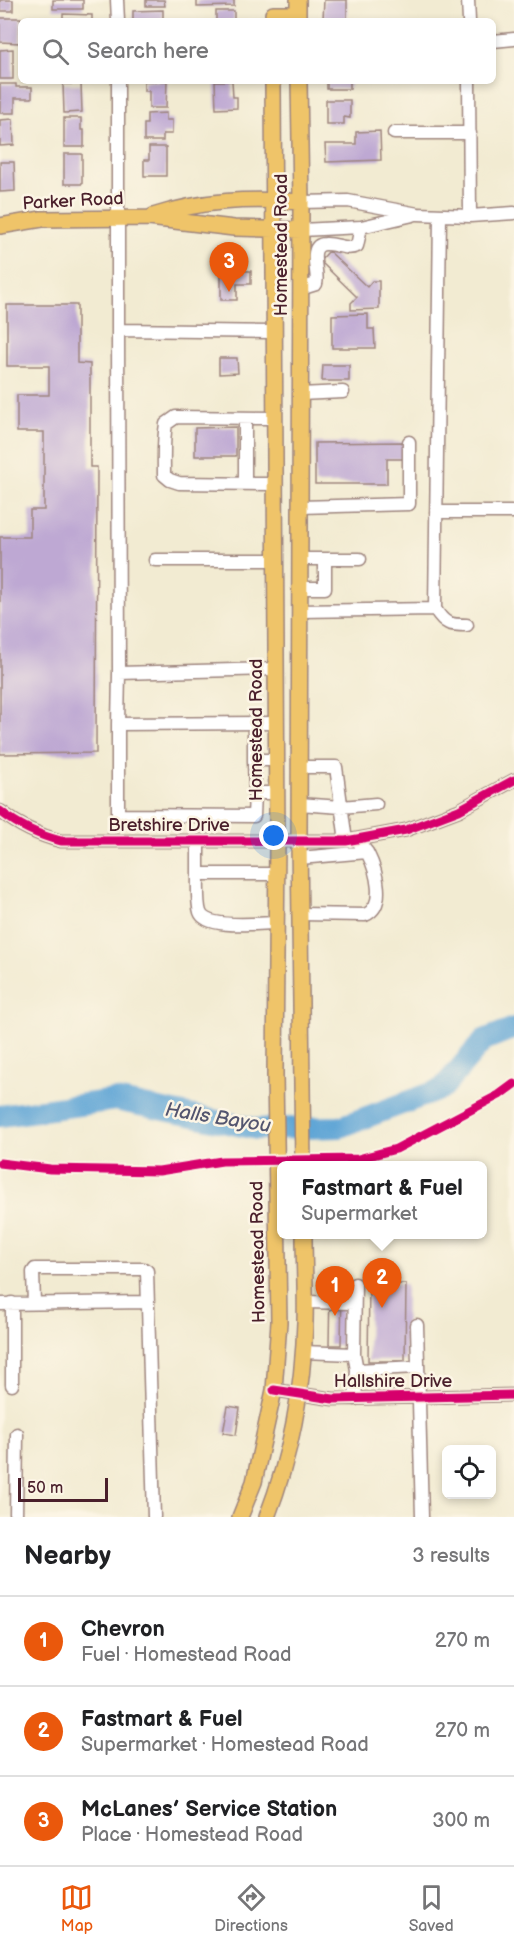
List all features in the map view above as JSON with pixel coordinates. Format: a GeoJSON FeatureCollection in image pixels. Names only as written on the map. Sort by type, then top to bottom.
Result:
{"type":"FeatureCollection","features":[{"type":"Feature","properties":{"kind":"main road"},"geometry":{"type":"LineString","coordinates":[[273,12],[298,12]]}},
{"type":"Feature","properties":{"kind":"main road","name":"Homestead Road"},"geometry":{"type":"LineString","coordinates":[[273,84],[277,1190]]}},
{"type":"Feature","properties":{"kind":"main road","name":"Homestead Road"},"geometry":{"type":"LineString","coordinates":[[299,84],[301,230],[299,841],[303,1161]]}},
{"type":"Feature","properties":{"kind":"main road","name":"Parker Road"},"geometry":{"type":"LineString","coordinates":[[149,218],[182,207],[221,201],[301,202]]}},
{"type":"Feature","properties":{"kind":"main road","name":"Parker Road"},"geometry":{"type":"LineString","coordinates":[[0,226],[42,219],[149,218],[234,228],[301,230]]}},
{"type":"Feature","properties":{"kind":"main road"},"geometry":{"type":"LineString","coordinates":[[276,667],[300,664]]}},
{"type":"Feature","properties":{"kind":"main road"},"geometry":{"type":"LineString","coordinates":[[275,1037],[302,1037]]}},
{"type":"Feature","properties":{"kind":"main road","name":"Homestead Road"},"geometry":{"type":"LineString","coordinates":[[240,1517],[254,1482],[274,1390],[279,1322],[279,1239]]}},
{"type":"Feature","properties":{"kind":"main road"},"geometry":{"type":"LineString","coordinates":[[267,1517],[278,1490],[290,1445],[299,1393],[305,1302],[304,1239]]}},
{"type":"Feature","properties":{"kind":"street"},"geometry":{"type":"LineString","coordinates":[[117,0],[117,18]]}},
{"type":"Feature","properties":{"kind":"street"},"geometry":{"type":"LineString","coordinates":[[468,0],[469,18]]}},
{"type":"Feature","properties":{"kind":"street"},"geometry":{"type":"LineString","coordinates":[[496,41],[514,39]]}},
{"type":"Feature","properties":{"kind":"street"},"geometry":{"type":"LineString","coordinates":[[118,84],[118,815],[254,816],[254,724]]}},
{"type":"Feature","properties":{"kind":"street"},"geometry":{"type":"LineString","coordinates":[[469,84],[470,216]]}},
{"type":"Feature","properties":{"kind":"street"},"geometry":{"type":"LineString","coordinates":[[394,134],[470,133]]}},
{"type":"Feature","properties":{"kind":"street","name":"Parker Road"},"geometry":{"type":"LineString","coordinates":[[301,202],[348,201],[417,214],[470,216],[514,213]]}},
{"type":"Feature","properties":{"kind":"street","name":"Parker Road"},"geometry":{"type":"LineString","coordinates":[[301,230],[361,227],[417,214]]}},
{"type":"Feature","properties":{"kind":"street"},"geometry":{"type":"LineString","coordinates":[[440,215],[435,609],[451,625],[467,625]]}},
{"type":"Feature","properties":{"kind":"street"},"geometry":{"type":"LineString","coordinates":[[300,289],[316,284],[319,277],[314,255],[318,247],[324,243],[350,249],[357,246],[361,227]]}},
{"type":"Feature","properties":{"kind":"street"},"geometry":{"type":"LineString","coordinates":[[118,330],[273,332]]}},
{"type":"Feature","properties":{"kind":"street"},"geometry":{"type":"LineString","coordinates":[[300,394],[343,392]]}},
{"type":"Feature","properties":{"kind":"street"},"geometry":{"type":"LineString","coordinates":[[274,418],[176,417],[166,424],[164,434],[164,475],[170,480],[179,483],[274,484]]}},
{"type":"Feature","properties":{"kind":"street"},"geometry":{"type":"LineString","coordinates":[[245,418],[246,483]]}},
{"type":"Feature","properties":{"kind":"street"},"geometry":{"type":"LineString","coordinates":[[300,507],[410,504],[410,442]]}},
{"type":"Feature","properties":{"kind":"street"},"geometry":{"type":"LineString","coordinates":[[436,512],[514,512]]}},
{"type":"Feature","properties":{"kind":"street"},"geometry":{"type":"LineString","coordinates":[[300,559],[360,559]]}},
{"type":"Feature","properties":{"kind":"street"},"geometry":{"type":"LineString","coordinates":[[300,588],[325,588],[325,559]]}},
{"type":"Feature","properties":{"kind":"street"},"geometry":{"type":"LineString","coordinates":[[155,560],[275,560]]}},
{"type":"Feature","properties":{"kind":"street"},"geometry":{"type":"LineString","coordinates":[[300,611],[435,609]]}},
{"type":"Feature","properties":{"kind":"street"},"geometry":{"type":"LineString","coordinates":[[119,673],[276,667]]}},
{"type":"Feature","properties":{"kind":"street"},"geometry":{"type":"LineString","coordinates":[[118,724],[276,723]]}},
{"type":"Feature","properties":{"kind":"street"},"geometry":{"type":"LineString","coordinates":[[254,760],[276,760]]}},
{"type":"Feature","properties":{"kind":"street"},"geometry":{"type":"LineString","coordinates":[[300,767],[336,767],[341,807],[351,840],[367,852],[377,874],[377,895],[372,912],[365,915],[300,914]]}},
{"type":"Feature","properties":{"kind":"street","name":"Bretshire Drive"},"geometry":{"type":"LineString","coordinates":[[0,811],[17,824],[38,835],[61,841],[351,840],[406,830],[459,810],[514,780]]}},
{"type":"Feature","properties":{"kind":"street"},"geometry":{"type":"LineString","coordinates":[[255,793],[276,793]]}},
{"type":"Feature","properties":{"kind":"street"},"geometry":{"type":"LineString","coordinates":[[299,804],[341,807],[376,804]]}},
{"type":"Feature","properties":{"kind":"street"},"geometry":{"type":"LineString","coordinates":[[198,842],[200,913],[205,919],[218,924],[276,923]]}},
{"type":"Feature","properties":{"kind":"street"},"geometry":{"type":"LineString","coordinates":[[300,858],[367,852]]}},
{"type":"Feature","properties":{"kind":"street"},"geometry":{"type":"LineString","coordinates":[[198,874],[276,874]]}},
{"type":"Feature","properties":{"kind":"street"},"geometry":{"type":"LineString","coordinates":[[34,1303],[33,1272],[35,1269],[146,1270],[153,1517]]}},
{"type":"Feature","properties":{"kind":"street"},"geometry":{"type":"LineString","coordinates":[[355,1284],[354,1354],[357,1370],[355,1399]]}},
{"type":"Feature","properties":{"kind":"street"},"geometry":{"type":"LineString","coordinates":[[12,1385],[6,1304],[147,1302]]}},
{"type":"Feature","properties":{"kind":"street"},"geometry":{"type":"LineString","coordinates":[[305,1302],[354,1303]]}},
{"type":"Feature","properties":{"kind":"street"},"geometry":{"type":"LineString","coordinates":[[417,1325],[422,1517]]}},
{"type":"Feature","properties":{"kind":"street"},"geometry":{"type":"LineString","coordinates":[[303,1352],[354,1354]]}},
{"type":"Feature","properties":{"kind":"street"},"geometry":{"type":"LineString","coordinates":[[357,1370],[417,1367]]}},
{"type":"Feature","properties":{"kind":"street","name":"Hallshire Drive"},"geometry":{"type":"LineString","coordinates":[[274,1390],[333,1399],[514,1395]]}},
{"type":"Feature","properties":{"kind":"street"},"geometry":{"type":"LineString","coordinates":[[16,1517],[17,1434]]}},
{"type":"Feature","properties":{"kind":"building"},"geometry":{"type":"Polygon","coordinates":[[[0,0],[13,0],[13,11],[0,11],[0,0]]]}},
{"type":"Feature","properties":{"kind":"building"},"geometry":{"type":"Polygon","coordinates":[[[53,0],[83,0],[83,9],[53,9],[53,0]]]}},
{"type":"Feature","properties":{"kind":"building"},"geometry":{"type":"Polygon","coordinates":[[[146,0],[164,0],[165,6],[146,6],[146,0]]]}},
{"type":"Feature","properties":{"kind":"building"},"geometry":{"type":"Polygon","coordinates":[[[197,0],[234,0],[234,6],[197,7],[197,0]]]}},
{"type":"Feature","properties":{"kind":"building"},"geometry":{"type":"Polygon","coordinates":[[[324,0],[347,0],[347,18],[323,18],[324,0]]]}},
{"type":"Feature","properties":{"kind":"building"},"geometry":{"type":"Polygon","coordinates":[[[163,10],[163,18],[133,18],[133,11],[163,10]]]}},
{"type":"Feature","properties":{"kind":"building"},"geometry":{"type":"Polygon","coordinates":[[[216,11],[234,11],[234,18],[216,18],[216,11]]]}},
{"type":"Feature","properties":{"kind":"building"},"geometry":{"type":"Polygon","coordinates":[[[63,14],[92,15],[92,18],[63,18],[63,14]]]}},
{"type":"Feature","properties":{"kind":"building"},"geometry":{"type":"Polygon","coordinates":[[[0,18],[18,18],[18,43],[0,42],[0,18]]]}},
{"type":"Feature","properties":{"kind":"building"},"geometry":{"type":"Polygon","coordinates":[[[13,49],[13,79],[0,79],[0,50],[13,49]]]}},
{"type":"Feature","properties":{"kind":"building"},"geometry":{"type":"Polygon","coordinates":[[[0,84],[32,87],[32,98],[15,98],[15,113],[0,113],[0,84]]]}},
{"type":"Feature","properties":{"kind":"building"},"geometry":{"type":"Polygon","coordinates":[[[63,84],[81,84],[82,112],[64,113],[63,84]]]}},
{"type":"Feature","properties":{"kind":"building"},"geometry":{"type":"Polygon","coordinates":[[[144,84],[167,84],[166,108],[149,108],[149,91],[144,91],[144,84]]]}},
{"type":"Feature","properties":{"kind":"building"},"geometry":{"type":"Polygon","coordinates":[[[215,84],[232,84],[233,97],[237,97],[237,108],[216,109],[215,84]]]}},
{"type":"Feature","properties":{"kind":"building"},"geometry":{"type":"Polygon","coordinates":[[[327,84],[350,84],[350,89],[327,89],[327,84]]]}},
{"type":"Feature","properties":{"kind":"building"},"geometry":{"type":"Polygon","coordinates":[[[326,100],[350,100],[350,118],[344,117],[344,124],[326,124],[326,100]]]}},
{"type":"Feature","properties":{"kind":"building"},"geometry":{"type":"Polygon","coordinates":[[[166,113],[166,120],[172,120],[172,134],[163,134],[163,141],[144,141],[144,124],[147,124],[147,114],[166,113]]]}},
{"type":"Feature","properties":{"kind":"building"},"geometry":{"type":"Polygon","coordinates":[[[64,118],[81,118],[84,147],[64,147],[64,118]]]}},
{"type":"Feature","properties":{"kind":"building"},"geometry":{"type":"Polygon","coordinates":[[[13,119],[14,145],[0,146],[0,120],[13,119]]]}},
{"type":"Feature","properties":{"kind":"building"},"geometry":{"type":"Polygon","coordinates":[[[380,131],[381,160],[326,162],[325,144],[356,144],[356,132],[380,131]]]}},
{"type":"Feature","properties":{"kind":"building"},"geometry":{"type":"Polygon","coordinates":[[[149,147],[166,147],[166,176],[144,176],[144,160],[149,160],[149,147]]]}},
{"type":"Feature","properties":{"kind":"building"},"geometry":{"type":"Polygon","coordinates":[[[64,154],[82,154],[82,184],[64,184],[64,154]]]}},
{"type":"Feature","properties":{"kind":"building"},"geometry":{"type":"Polygon","coordinates":[[[0,162],[14,162],[15,191],[0,192],[0,162]]]}},
{"type":"Feature","properties":{"kind":"building"},"geometry":{"type":"Polygon","coordinates":[[[329,251],[367,287],[372,281],[379,281],[379,309],[351,310],[351,303],[357,297],[320,261],[329,251]]]}},
{"type":"Feature","properties":{"kind":"building"},"geometry":{"type":"Polygon","coordinates":[[[221,271],[251,271],[251,284],[237,284],[237,300],[221,300],[221,271]]]}},
{"type":"Feature","properties":{"kind":"building"},"geometry":{"type":"Polygon","coordinates":[[[7,305],[77,305],[77,363],[90,364],[90,467],[97,467],[96,753],[0,754],[0,537],[30,537],[30,510],[44,510],[44,432],[17,432],[17,395],[49,395],[49,366],[7,366],[7,305]]]}},
{"type":"Feature","properties":{"kind":"building"},"geometry":{"type":"Polygon","coordinates":[[[368,314],[368,329],[374,329],[375,348],[332,348],[332,315],[368,314]]]}},
{"type":"Feature","properties":{"kind":"building"},"geometry":{"type":"Polygon","coordinates":[[[219,358],[237,358],[238,373],[219,374],[219,358]]]}},
{"type":"Feature","properties":{"kind":"building"},"geometry":{"type":"Polygon","coordinates":[[[323,365],[349,365],[349,381],[322,381],[323,365]]]}},
{"type":"Feature","properties":{"kind":"building"},"geometry":{"type":"Polygon","coordinates":[[[236,427],[236,456],[195,456],[195,428],[236,427]]]}},
{"type":"Feature","properties":{"kind":"building"},"geometry":{"type":"Polygon","coordinates":[[[405,442],[405,459],[387,459],[387,484],[315,484],[315,443],[405,442]]]}},
{"type":"Feature","properties":{"kind":"building"},"geometry":{"type":"Polygon","coordinates":[[[369,1284],[406,1284],[405,1361],[368,1361],[369,1284]]]}},
{"type":"Feature","properties":{"kind":"building"},"geometry":{"type":"Polygon","coordinates":[[[330,1287],[342,1287],[341,1345],[329,1345],[330,1287]]]}},
{"type":"Feature","properties":{"kind":"building"},"geometry":{"type":"Polygon","coordinates":[[[228,1406],[240,1408],[236,1435],[223,1433],[228,1406]]]}},
{"type":"Feature","properties":{"kind":"waterway","name":"Halls Bayou"},"geometry":{"type":"LineString","coordinates":[[0,1116],[115,1100],[257,1129],[340,1127],[442,1089],[484,1040],[514,1028]]}},
{"type":"Feature","properties":{"kind":"cycle path"},"geometry":{"type":"LineString","coordinates":[[0,811],[29,829],[61,841],[346,841],[406,830],[459,810],[514,780]]}},
{"type":"Feature","properties":{"kind":"cycle path"},"geometry":{"type":"LineString","coordinates":[[0,1163],[50,1169],[159,1171],[222,1161],[358,1159],[396,1149],[499,1095],[514,1084]]}},
{"type":"Feature","properties":{"kind":"cycle path"},"geometry":{"type":"LineString","coordinates":[[274,1390],[333,1399],[514,1395]]}},
{"type":"Feature","properties":{"kind":"place","name":"McLanes’ Service Station"},"geometry":{"type":"Point","coordinates":[229,292]}},
{"type":"Feature","properties":{"kind":"place","name":"Fastmart & Fuel"},"geometry":{"type":"Point","coordinates":[382,1308]}},
{"type":"Feature","properties":{"kind":"place","name":"Chevron"},"geometry":{"type":"Point","coordinates":[335,1316]}}]}
